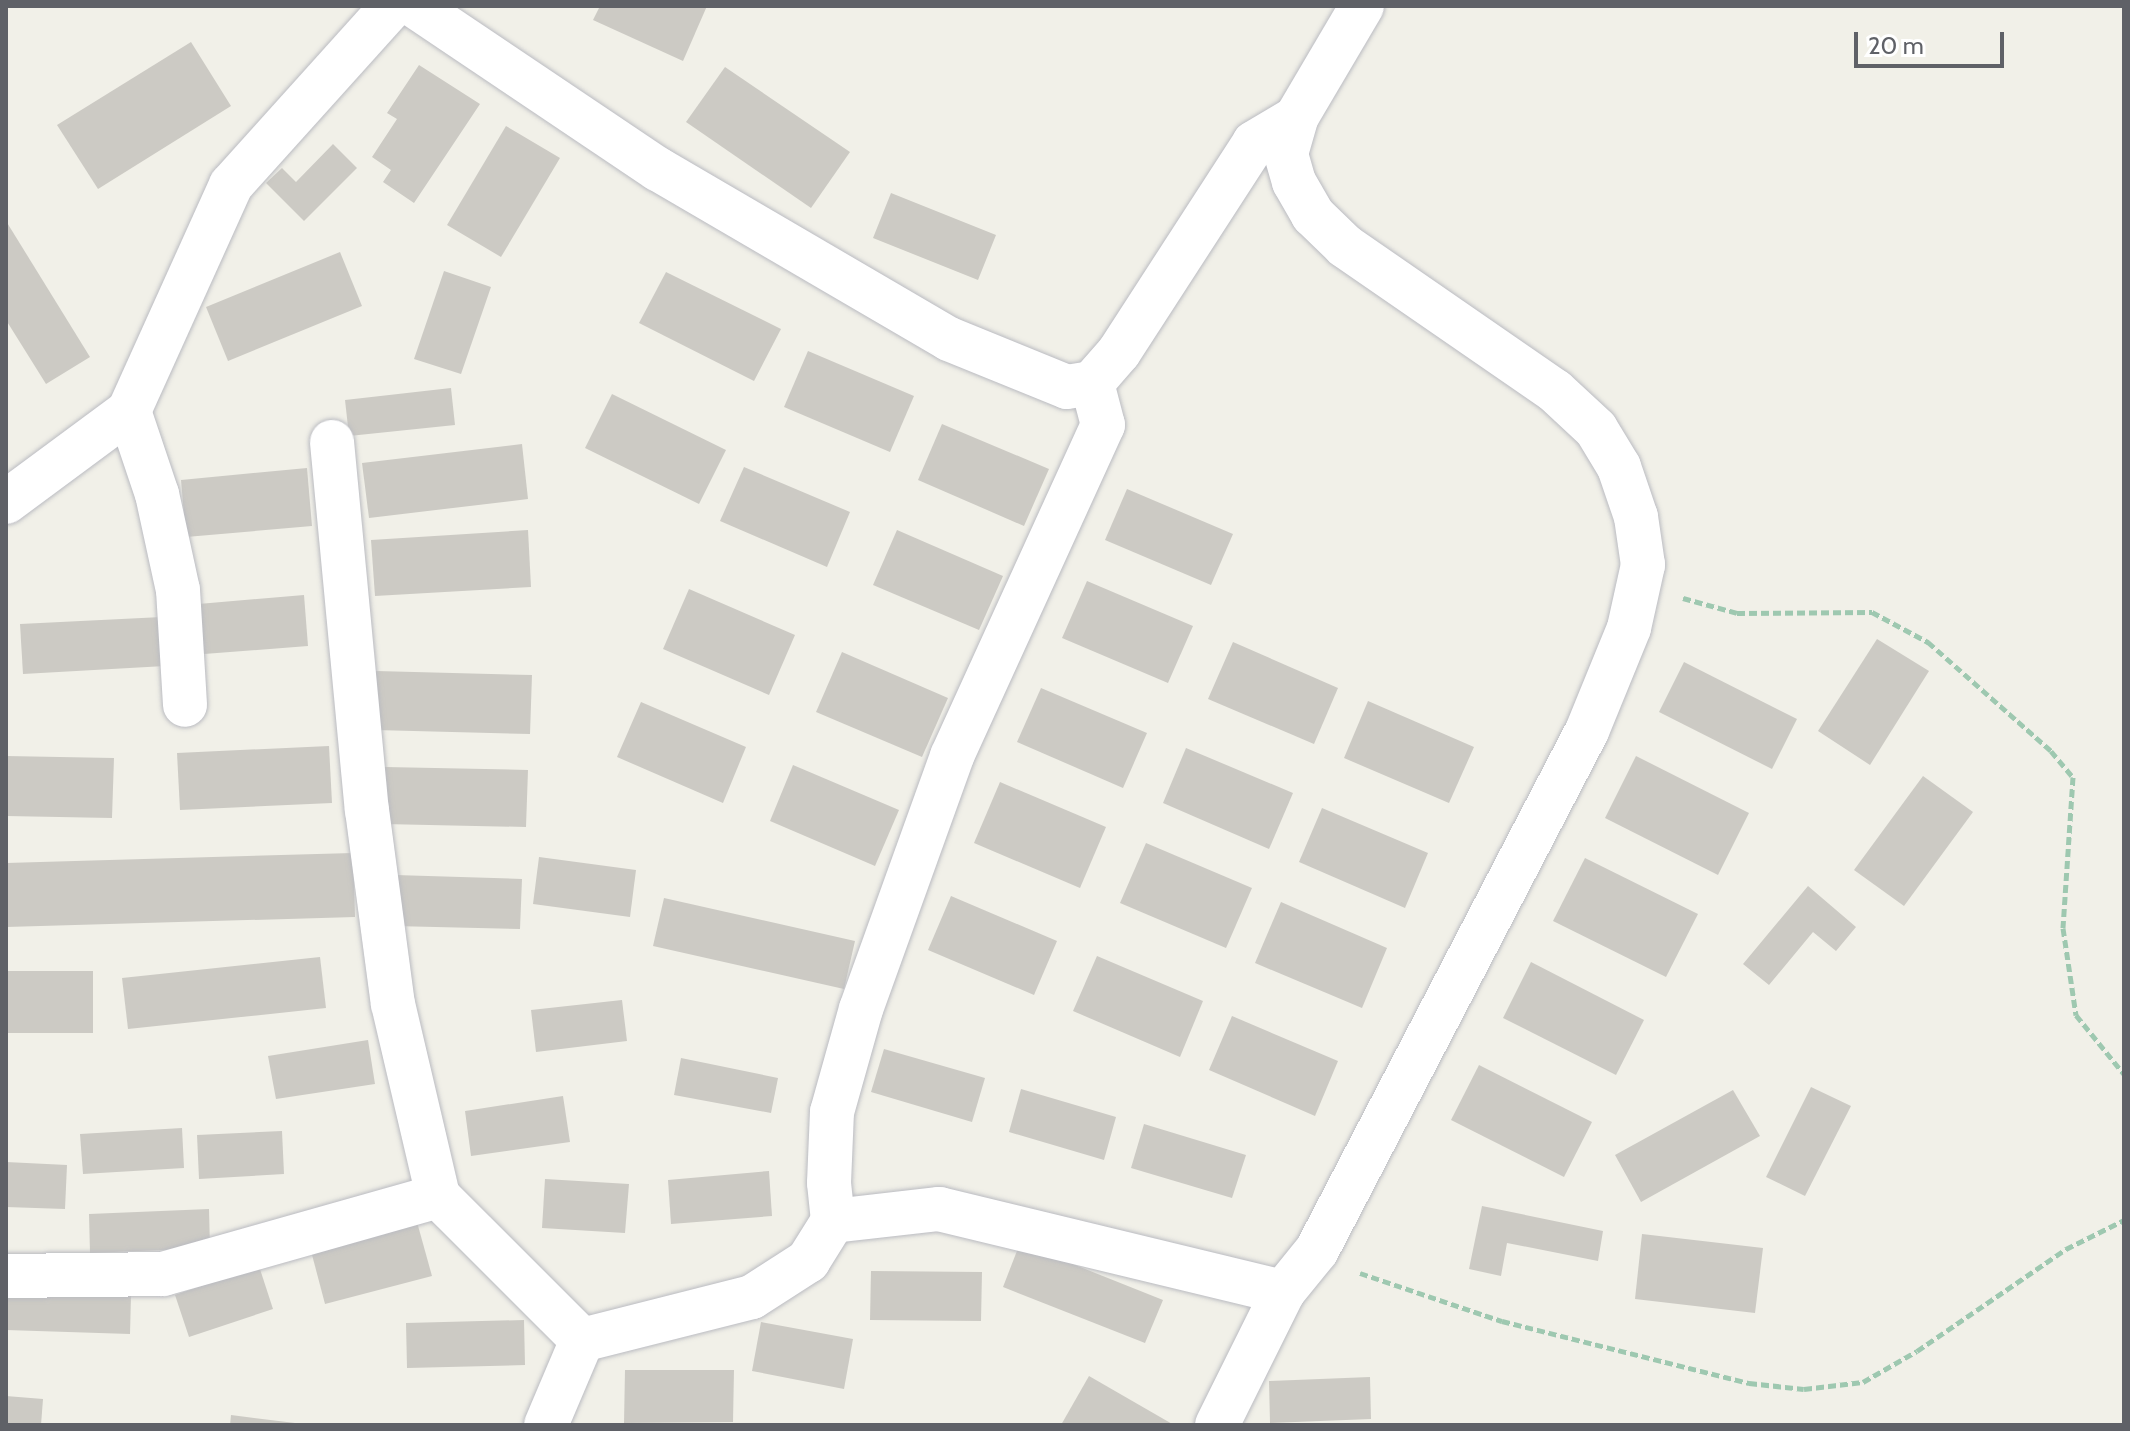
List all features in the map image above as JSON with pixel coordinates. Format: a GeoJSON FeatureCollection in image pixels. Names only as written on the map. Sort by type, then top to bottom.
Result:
{"type":"FeatureCollection","features":[{"type":"Feature","properties":{"kind":"street"},"geometry":{"type":"LineString","coordinates":[[6,502],[129,411],[231,185],[392,6]]}},
{"type":"Feature","properties":{"kind":"street"},"geometry":{"type":"LineString","coordinates":[[415,6],[658,169],[949,339],[1067,387],[1092,383],[1119,352],[1254,143],[1296,118]]}},
{"type":"Feature","properties":{"kind":"street"},"geometry":{"type":"LineString","coordinates":[[1217,1425],[1283,1292],[1317,1250],[1587,731],[1629,628],[1643,565],[1636,517],[1619,467],[1596,429],[1555,391],[1345,246],[1313,215],[1294,182],[1286,154],[1296,118],[1362,6]]}},
{"type":"Feature","properties":{"kind":"street"},"geometry":{"type":"LineString","coordinates":[[582,1340],[752,1297],[808,1261],[833,1221],[829,1183],[832,1112],[861,1009],[952,756],[1103,425],[1092,383]]}},
{"type":"Feature","properties":{"kind":"street"},"geometry":{"type":"LineString","coordinates":[[129,411],[157,494],[178,590],[185,705]]}},
{"type":"Feature","properties":{"kind":"street"},"geometry":{"type":"LineString","coordinates":[[332,442],[367,810],[393,1004],[438,1196],[582,1340]]}},
{"type":"Feature","properties":{"kind":"street"},"geometry":{"type":"LineString","coordinates":[[6,1276],[163,1274],[438,1196]]}},
{"type":"Feature","properties":{"kind":"street"},"geometry":{"type":"LineString","coordinates":[[833,1221],[939,1209],[1283,1292]]}},
{"type":"Feature","properties":{"kind":"street"},"geometry":{"type":"LineString","coordinates":[[546,1425],[582,1340]]}},
{"type":"Feature","properties":{"kind":"path"},"geometry":{"type":"LineString","coordinates":[[1643,565],[1675,595],[1737,613],[1872,612],[1928,642],[2051,751],[2073,777],[2063,928],[2076,1015],[2124,1074]]}},
{"type":"Feature","properties":{"kind":"path"},"geometry":{"type":"LineString","coordinates":[[1317,1250],[1366,1276],[1502,1321],[1749,1383],[1804,1389],[1863,1382],[1917,1351],[2066,1249],[2124,1220]]}},
{"type":"Feature","properties":{"kind":"building"},"geometry":{"type":"Polygon","coordinates":[[[600,6],[707,6],[683,61],[593,20],[600,6]]]}},
{"type":"Feature","properties":{"kind":"building"},"geometry":{"type":"Polygon","coordinates":[[[191,42],[231,106],[98,189],[57,125],[191,42]]]}},
{"type":"Feature","properties":{"kind":"building"},"geometry":{"type":"Polygon","coordinates":[[[419,65],[480,104],[414,203],[383,182],[391,170],[372,157],[397,119],[387,113],[419,65]]]}},
{"type":"Feature","properties":{"kind":"building"},"geometry":{"type":"Polygon","coordinates":[[[725,67],[850,152],[811,208],[686,122],[725,67]]]}},
{"type":"Feature","properties":{"kind":"building"},"geometry":{"type":"Polygon","coordinates":[[[506,126],[560,158],[501,257],[447,225],[506,126]]]}},
{"type":"Feature","properties":{"kind":"building"},"geometry":{"type":"Polygon","coordinates":[[[333,144],[357,168],[304,221],[266,183],[282,168],[296,182],[333,144]]]}},
{"type":"Feature","properties":{"kind":"building"},"geometry":{"type":"Polygon","coordinates":[[[891,193],[996,235],[978,280],[873,238],[891,193]]]}},
{"type":"Feature","properties":{"kind":"building"},"geometry":{"type":"Polygon","coordinates":[[[6,221],[90,357],[46,384],[6,320],[6,221]]]}},
{"type":"Feature","properties":{"kind":"building"},"geometry":{"type":"Polygon","coordinates":[[[340,252],[362,306],[228,361],[206,307],[340,252]]]}},
{"type":"Feature","properties":{"kind":"building"},"geometry":{"type":"Polygon","coordinates":[[[444,271],[491,287],[461,374],[414,359],[444,271]]]}},
{"type":"Feature","properties":{"kind":"building"},"geometry":{"type":"Polygon","coordinates":[[[666,272],[781,329],[754,381],[639,323],[666,272]]]}},
{"type":"Feature","properties":{"kind":"building"},"geometry":{"type":"Polygon","coordinates":[[[808,351],[914,396],[890,452],[784,407],[808,351]]]}},
{"type":"Feature","properties":{"kind":"building"},"geometry":{"type":"Polygon","coordinates":[[[451,388],[455,425],[349,436],[345,400],[451,388]]]}},
{"type":"Feature","properties":{"kind":"building"},"geometry":{"type":"Polygon","coordinates":[[[612,394],[726,450],[699,504],[585,448],[612,394]]]}},
{"type":"Feature","properties":{"kind":"building"},"geometry":{"type":"Polygon","coordinates":[[[942,424],[1049,469],[1024,526],[918,480],[942,424]]]}},
{"type":"Feature","properties":{"kind":"building"},"geometry":{"type":"Polygon","coordinates":[[[522,444],[528,499],[369,518],[362,463],[522,444]]]}},
{"type":"Feature","properties":{"kind":"building"},"geometry":{"type":"Polygon","coordinates":[[[744,467],[850,512],[827,567],[720,521],[744,467]]]}},
{"type":"Feature","properties":{"kind":"building"},"geometry":{"type":"Polygon","coordinates":[[[307,468],[312,526],[186,537],[181,480],[307,468]]]}},
{"type":"Feature","properties":{"kind":"building"},"geometry":{"type":"Polygon","coordinates":[[[1127,489],[1233,534],[1211,585],[1105,540],[1127,489]]]}},
{"type":"Feature","properties":{"kind":"building"},"geometry":{"type":"Polygon","coordinates":[[[528,530],[531,587],[375,596],[371,540],[528,530]]]}},
{"type":"Feature","properties":{"kind":"building"},"geometry":{"type":"Polygon","coordinates":[[[897,530],[1003,576],[979,630],[873,585],[897,530]]]}},
{"type":"Feature","properties":{"kind":"building"},"geometry":{"type":"Polygon","coordinates":[[[1087,581],[1193,626],[1168,683],[1062,638],[1087,581]]]}},
{"type":"Feature","properties":{"kind":"building"},"geometry":{"type":"Polygon","coordinates":[[[689,589],[795,635],[769,695],[663,649],[689,589]]]}},
{"type":"Feature","properties":{"kind":"building"},"geometry":{"type":"Polygon","coordinates":[[[304,595],[308,646],[191,655],[187,605],[304,595]]]}},
{"type":"Feature","properties":{"kind":"building"},"geometry":{"type":"Polygon","coordinates":[[[162,617],[165,666],[23,674],[20,624],[162,617]]]}},
{"type":"Feature","properties":{"kind":"building"},"geometry":{"type":"Polygon","coordinates":[[[1877,639],[1929,671],[1870,765],[1818,731],[1877,639]]]}},
{"type":"Feature","properties":{"kind":"building"},"geometry":{"type":"Polygon","coordinates":[[[1233,642],[1338,688],[1314,744],[1208,699],[1233,642]]]}},
{"type":"Feature","properties":{"kind":"building"},"geometry":{"type":"Polygon","coordinates":[[[842,652],[948,698],[922,757],[816,712],[842,652]]]}},
{"type":"Feature","properties":{"kind":"building"},"geometry":{"type":"Polygon","coordinates":[[[1684,662],[1797,719],[1772,769],[1659,712],[1684,662]]]}},
{"type":"Feature","properties":{"kind":"building"},"geometry":{"type":"Polygon","coordinates":[[[376,671],[532,675],[530,734],[375,730],[376,671]]]}},
{"type":"Feature","properties":{"kind":"building"},"geometry":{"type":"Polygon","coordinates":[[[1041,688],[1147,733],[1123,788],[1017,742],[1041,688]]]}},
{"type":"Feature","properties":{"kind":"building"},"geometry":{"type":"Polygon","coordinates":[[[1368,701],[1474,747],[1449,803],[1344,758],[1368,701]]]}},
{"type":"Feature","properties":{"kind":"building"},"geometry":{"type":"Polygon","coordinates":[[[641,702],[746,747],[723,803],[617,757],[641,702]]]}},
{"type":"Feature","properties":{"kind":"building"},"geometry":{"type":"Polygon","coordinates":[[[329,746],[332,803],[180,810],[177,753],[329,746]]]}},
{"type":"Feature","properties":{"kind":"building"},"geometry":{"type":"Polygon","coordinates":[[[1186,748],[1293,793],[1269,849],[1163,803],[1186,748]]]}},
{"type":"Feature","properties":{"kind":"building"},"geometry":{"type":"Polygon","coordinates":[[[6,756],[114,758],[112,818],[6,816],[6,756]]]}},
{"type":"Feature","properties":{"kind":"building"},"geometry":{"type":"Polygon","coordinates":[[[1636,756],[1749,813],[1718,875],[1605,818],[1636,756]]]}},
{"type":"Feature","properties":{"kind":"building"},"geometry":{"type":"Polygon","coordinates":[[[793,765],[899,810],[875,866],[770,821],[793,765]]]}},
{"type":"Feature","properties":{"kind":"building"},"geometry":{"type":"Polygon","coordinates":[[[385,767],[528,770],[526,827],[383,824],[385,767]]]}},
{"type":"Feature","properties":{"kind":"building"},"geometry":{"type":"Polygon","coordinates":[[[1923,776],[1973,812],[1904,906],[1854,870],[1923,776]]]}},
{"type":"Feature","properties":{"kind":"building"},"geometry":{"type":"Polygon","coordinates":[[[1000,782],[1106,827],[1080,888],[974,843],[1000,782]]]}},
{"type":"Feature","properties":{"kind":"building"},"geometry":{"type":"Polygon","coordinates":[[[1322,808],[1428,853],[1405,908],[1299,862],[1322,808]]]}},
{"type":"Feature","properties":{"kind":"building"},"geometry":{"type":"Polygon","coordinates":[[[1146,843],[1252,888],[1226,948],[1120,903],[1146,843]]]}},
{"type":"Feature","properties":{"kind":"building"},"geometry":{"type":"Polygon","coordinates":[[[353,853],[355,917],[6,927],[6,863],[353,853]]]}},
{"type":"Feature","properties":{"kind":"building"},"geometry":{"type":"Polygon","coordinates":[[[539,857],[636,870],[630,917],[533,904],[539,857]]]}},
{"type":"Feature","properties":{"kind":"building"},"geometry":{"type":"Polygon","coordinates":[[[1585,858],[1698,914],[1666,977],[1553,921],[1585,858]]]}},
{"type":"Feature","properties":{"kind":"building"},"geometry":{"type":"Polygon","coordinates":[[[395,875],[522,879],[520,929],[393,926],[395,875]]]}},
{"type":"Feature","properties":{"kind":"building"},"geometry":{"type":"Polygon","coordinates":[[[1808,886],[1856,927],[1836,951],[1813,932],[1769,985],[1743,964],[1808,886]]]}},
{"type":"Feature","properties":{"kind":"building"},"geometry":{"type":"Polygon","coordinates":[[[951,896],[1057,941],[1034,995],[928,950],[951,896]]]}},
{"type":"Feature","properties":{"kind":"building"},"geometry":{"type":"Polygon","coordinates":[[[664,898],[855,941],[844,989],[653,946],[664,898]]]}},
{"type":"Feature","properties":{"kind":"building"},"geometry":{"type":"Polygon","coordinates":[[[1281,902],[1387,948],[1362,1008],[1255,963],[1281,902]]]}},
{"type":"Feature","properties":{"kind":"building"},"geometry":{"type":"Polygon","coordinates":[[[1097,956],[1203,1001],[1180,1057],[1073,1011],[1097,956]]]}},
{"type":"Feature","properties":{"kind":"building"},"geometry":{"type":"Polygon","coordinates":[[[320,957],[326,1008],[128,1029],[122,978],[320,957]]]}},
{"type":"Feature","properties":{"kind":"building"},"geometry":{"type":"Polygon","coordinates":[[[1531,962],[1644,1020],[1616,1075],[1503,1018],[1531,962]]]}},
{"type":"Feature","properties":{"kind":"building"},"geometry":{"type":"Polygon","coordinates":[[[6,971],[93,971],[93,1033],[6,1033],[6,971]]]}},
{"type":"Feature","properties":{"kind":"building"},"geometry":{"type":"Polygon","coordinates":[[[622,1000],[627,1041],[536,1052],[531,1010],[622,1000]]]}},
{"type":"Feature","properties":{"kind":"building"},"geometry":{"type":"Polygon","coordinates":[[[1232,1016],[1338,1061],[1315,1116],[1209,1070],[1232,1016]]]}},
{"type":"Feature","properties":{"kind":"building"},"geometry":{"type":"Polygon","coordinates":[[[368,1040],[375,1084],[276,1099],[268,1056],[368,1040]]]}},
{"type":"Feature","properties":{"kind":"building"},"geometry":{"type":"Polygon","coordinates":[[[884,1049],[985,1078],[972,1122],[871,1092],[884,1049]]]}},
{"type":"Feature","properties":{"kind":"building"},"geometry":{"type":"Polygon","coordinates":[[[681,1058],[778,1078],[771,1113],[674,1095],[681,1058]]]}},
{"type":"Feature","properties":{"kind":"building"},"geometry":{"type":"Polygon","coordinates":[[[1479,1065],[1592,1122],[1564,1177],[1451,1120],[1479,1065]]]}},
{"type":"Feature","properties":{"kind":"building"},"geometry":{"type":"Polygon","coordinates":[[[1811,1087],[1851,1106],[1805,1196],[1766,1177],[1811,1087]]]}},
{"type":"Feature","properties":{"kind":"building"},"geometry":{"type":"Polygon","coordinates":[[[1021,1089],[1116,1117],[1104,1160],[1009,1132],[1021,1089]]]}},
{"type":"Feature","properties":{"kind":"building"},"geometry":{"type":"Polygon","coordinates":[[[1733,1090],[1760,1136],[1641,1202],[1615,1155],[1733,1090]]]}},
{"type":"Feature","properties":{"kind":"building"},"geometry":{"type":"Polygon","coordinates":[[[563,1096],[570,1142],[471,1156],[465,1111],[563,1096]]]}},
{"type":"Feature","properties":{"kind":"building"},"geometry":{"type":"Polygon","coordinates":[[[1144,1124],[1246,1155],[1232,1198],[1131,1168],[1144,1124]]]}},
{"type":"Feature","properties":{"kind":"building"},"geometry":{"type":"Polygon","coordinates":[[[182,1128],[184,1168],[83,1174],[80,1134],[182,1128]]]}},
{"type":"Feature","properties":{"kind":"building"},"geometry":{"type":"Polygon","coordinates":[[[282,1131],[284,1174],[199,1179],[197,1135],[282,1131]]]}},
{"type":"Feature","properties":{"kind":"building"},"geometry":{"type":"Polygon","coordinates":[[[6,1162],[67,1165],[65,1209],[6,1207],[6,1162]]]}},
{"type":"Feature","properties":{"kind":"building"},"geometry":{"type":"Polygon","coordinates":[[[769,1171],[772,1216],[671,1224],[668,1180],[769,1171]]]}},
{"type":"Feature","properties":{"kind":"building"},"geometry":{"type":"Polygon","coordinates":[[[545,1179],[629,1184],[625,1233],[542,1228],[545,1179]]]}},
{"type":"Feature","properties":{"kind":"building"},"geometry":{"type":"Polygon","coordinates":[[[1482,1206],[1603,1231],[1598,1261],[1507,1243],[1501,1276],[1469,1269],[1482,1206]]]}},
{"type":"Feature","properties":{"kind":"building"},"geometry":{"type":"Polygon","coordinates":[[[209,1209],[210,1248],[90,1253],[89,1214],[209,1209]]]}},
{"type":"Feature","properties":{"kind":"building"},"geometry":{"type":"Polygon","coordinates":[[[417,1222],[432,1276],[325,1304],[311,1251],[417,1222]]]}},
{"type":"Feature","properties":{"kind":"building"},"geometry":{"type":"Polygon","coordinates":[[[1642,1234],[1763,1248],[1755,1313],[1635,1299],[1642,1234]]]}},
{"type":"Feature","properties":{"kind":"building"},"geometry":{"type":"Polygon","coordinates":[[[1020,1243],[1163,1300],[1145,1343],[1003,1287],[1020,1243]]]}},
{"type":"Feature","properties":{"kind":"building"},"geometry":{"type":"Polygon","coordinates":[[[259,1266],[273,1309],[189,1337],[175,1295],[259,1266]]]}},
{"type":"Feature","properties":{"kind":"building"},"geometry":{"type":"Polygon","coordinates":[[[871,1271],[982,1272],[981,1321],[870,1320],[871,1271]]]}},
{"type":"Feature","properties":{"kind":"building"},"geometry":{"type":"Polygon","coordinates":[[[6,1291],[131,1295],[130,1334],[6,1330],[6,1291]]]}},
{"type":"Feature","properties":{"kind":"building"},"geometry":{"type":"Polygon","coordinates":[[[524,1320],[525,1365],[407,1368],[406,1323],[524,1320]]]}},
{"type":"Feature","properties":{"kind":"building"},"geometry":{"type":"Polygon","coordinates":[[[761,1322],[853,1339],[844,1389],[752,1371],[761,1322]]]}},
{"type":"Feature","properties":{"kind":"building"},"geometry":{"type":"Polygon","coordinates":[[[625,1370],[734,1370],[733,1422],[624,1423],[625,1370]]]}},
{"type":"Feature","properties":{"kind":"building"},"geometry":{"type":"Polygon","coordinates":[[[1089,1376],[1174,1425],[1061,1425],[1089,1376]]]}},
{"type":"Feature","properties":{"kind":"building"},"geometry":{"type":"Polygon","coordinates":[[[1370,1377],[1371,1419],[1270,1423],[1269,1381],[1370,1377]]]}},
{"type":"Feature","properties":{"kind":"building"},"geometry":{"type":"Polygon","coordinates":[[[6,1396],[43,1399],[41,1425],[6,1425],[6,1396]]]}},
{"type":"Feature","properties":{"kind":"building"},"geometry":{"type":"Polygon","coordinates":[[[231,1415],[295,1423],[295,1425],[230,1425],[231,1415]]]}}]}
